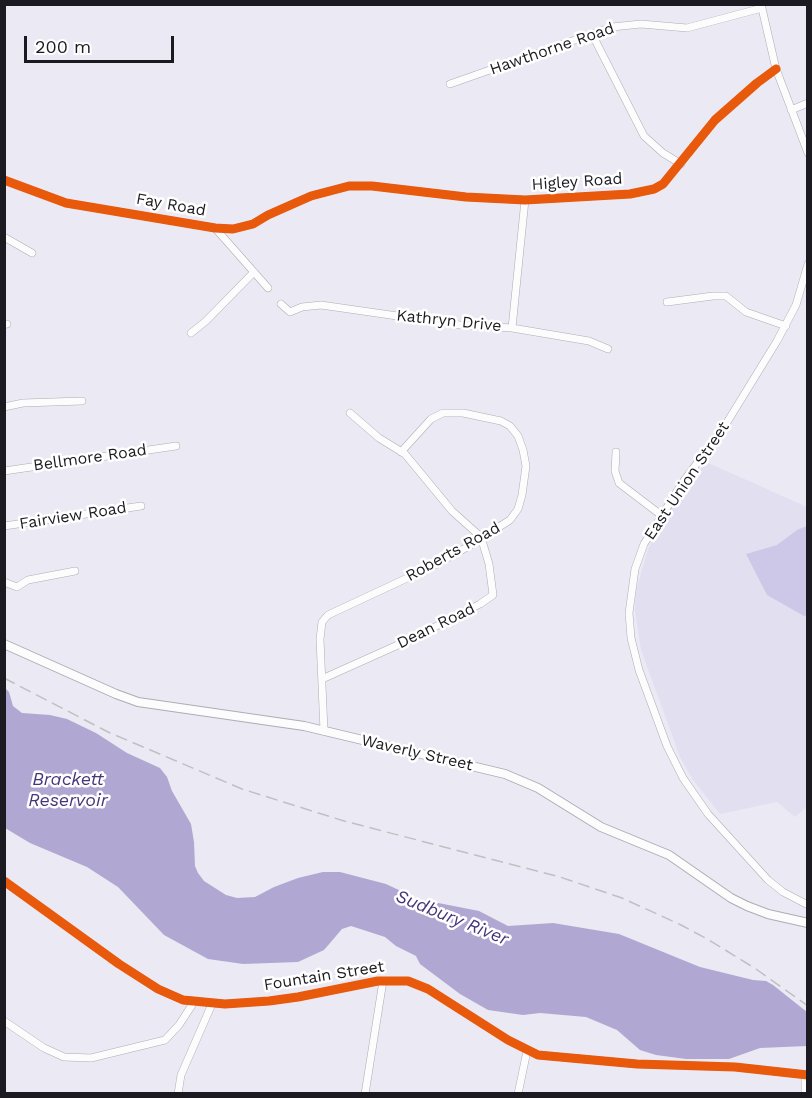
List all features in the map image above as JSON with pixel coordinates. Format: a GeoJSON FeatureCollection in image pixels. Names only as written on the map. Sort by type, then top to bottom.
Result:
{"type":"FeatureCollection","features":[{"type":"Feature","properties":{"kind":"main road","name":"Waverly Street"},"geometry":{"type":"LineString","coordinates":[[4,644],[130,700],[285,723],[490,770],[521,780],[538,788],[593,823],[669,855],[731,898],[768,914],[807,923]]}},
{"type":"Feature","properties":{"kind":"street","name":"Hawthorne Road"},"geometry":{"type":"LineString","coordinates":[[450,84],[627,24],[687,28],[761,7]]}},
{"type":"Feature","properties":{"kind":"street"},"geometry":{"type":"LineString","coordinates":[[761,7],[776,69],[807,153]]}},
{"type":"Feature","properties":{"kind":"street"},"geometry":{"type":"LineString","coordinates":[[592,34],[644,136],[663,153],[681,164]]}},
{"type":"Feature","properties":{"kind":"street","name":"Higley Road"},"geometry":{"type":"LineString","coordinates":[[330,191],[349,186],[372,186],[525,201],[645,191],[663,184],[716,120],[776,69]]}},
{"type":"Feature","properties":{"kind":"street"},"geometry":{"type":"LineString","coordinates":[[791,110],[807,103]]}},
{"type":"Feature","properties":{"kind":"street","name":"Fay Road"},"geometry":{"type":"LineString","coordinates":[[4,180],[66,203],[215,228],[240,228],[253,224],[286,206],[330,191]]}},
{"type":"Feature","properties":{"kind":"street"},"geometry":{"type":"LineString","coordinates":[[512,328],[525,201]]}},
{"type":"Feature","properties":{"kind":"street"},"geometry":{"type":"LineString","coordinates":[[215,228],[268,288]]}},
{"type":"Feature","properties":{"kind":"street"},"geometry":{"type":"LineString","coordinates":[[4,237],[32,253]]}},
{"type":"Feature","properties":{"kind":"street","name":"East Union Street"},"geometry":{"type":"LineString","coordinates":[[807,264],[796,305],[786,326],[726,424],[661,515],[644,544],[637,562],[629,602],[629,624],[634,653],[676,765],[690,790],[768,880],[807,904]]}},
{"type":"Feature","properties":{"kind":"street"},"geometry":{"type":"LineString","coordinates":[[191,333],[206,321],[254,272]]}},
{"type":"Feature","properties":{"kind":"street"},"geometry":{"type":"LineString","coordinates":[[667,302],[713,296],[726,297],[746,312],[786,326]]}},
{"type":"Feature","properties":{"kind":"street","name":"Kathryn Drive"},"geometry":{"type":"LineString","coordinates":[[281,304],[290,312],[302,307],[321,305],[460,325],[512,328],[589,341],[608,349]]}},
{"type":"Feature","properties":{"kind":"street"},"geometry":{"type":"LineString","coordinates":[[4,407],[23,403],[82,401]]}},
{"type":"Feature","properties":{"kind":"street","name":"Roberts Road"},"geometry":{"type":"LineString","coordinates":[[324,731],[322,622],[328,615],[435,565],[510,520],[518,509],[522,495],[525,466],[523,450],[518,436],[510,426],[501,421],[463,413],[443,412],[431,419],[401,452]]}},
{"type":"Feature","properties":{"kind":"street"},"geometry":{"type":"LineString","coordinates":[[350,413],[414,464],[452,511],[481,537]]}},
{"type":"Feature","properties":{"kind":"street","name":"Bellmore Road"},"geometry":{"type":"LineString","coordinates":[[4,471],[176,446]]}},
{"type":"Feature","properties":{"kind":"street"},"geometry":{"type":"LineString","coordinates":[[616,452],[615,471],[619,483],[661,515]]}},
{"type":"Feature","properties":{"kind":"street","name":"Fairview Road"},"geometry":{"type":"LineString","coordinates":[[4,526],[141,506]]}},
{"type":"Feature","properties":{"kind":"street","name":"Dean Road"},"geometry":{"type":"LineString","coordinates":[[322,679],[398,645],[490,599],[493,589],[486,549],[481,537]]}},
{"type":"Feature","properties":{"kind":"street"},"geometry":{"type":"LineString","coordinates":[[4,582],[17,587],[28,580],[75,571]]}},
{"type":"Feature","properties":{"kind":"street","name":"Fountain Street"},"geometry":{"type":"LineString","coordinates":[[4,881],[147,983],[172,996],[194,1002],[212,1004],[291,998],[383,981],[408,981],[428,989],[527,1052],[550,1057],[614,1063],[735,1067],[806,1075]]}},
{"type":"Feature","properties":{"kind":"street"},"geometry":{"type":"LineString","coordinates":[[365,1094],[383,981]]}},
{"type":"Feature","properties":{"kind":"street"},"geometry":{"type":"LineString","coordinates":[[4,1021],[64,1057],[91,1058],[165,1040],[179,1025],[194,1002]]}},
{"type":"Feature","properties":{"kind":"street"},"geometry":{"type":"LineString","coordinates":[[178,1094],[181,1075],[212,1004]]}},
{"type":"Feature","properties":{"kind":"street"},"geometry":{"type":"LineString","coordinates":[[518,1094],[527,1052]]}},
{"type":"Feature","properties":{"kind":"street"},"geometry":{"type":"LineString","coordinates":[[805,1094],[806,1075]]}},
{"type":"Feature","properties":{"kind":"shaded area"},"geometry":{"type":"Polygon","coordinates":[[[706,462],[807,507],[808,806],[795,817],[777,802],[720,814],[693,780],[680,757],[641,650],[635,610],[636,591],[648,549],[665,517],[706,462]]]}},
{"type":"Feature","properties":{"kind":"shaded area"},"geometry":{"type":"Polygon","coordinates":[[[807,526],[808,615],[804,616],[767,595],[746,554],[777,545],[797,530],[807,526]]]}},
{"type":"Feature","properties":{"kind":"water","name":"Brackett Reservoir"},"geometry":{"type":"Polygon","coordinates":[[[5,688],[9,692],[13,706],[22,713],[67,719],[96,733],[127,753],[160,768],[191,824],[195,866],[198,873],[204,881],[226,895],[237,898],[255,897],[298,878],[323,872],[340,872],[386,884],[418,899],[479,911],[508,926],[553,923],[619,934],[700,967],[766,981],[773,985],[807,1012],[807,1046],[760,1048],[729,1059],[686,1059],[656,1055],[640,1050],[617,1030],[586,1017],[540,1013],[523,1015],[488,1010],[460,994],[420,964],[416,956],[396,946],[385,937],[351,926],[342,929],[324,950],[298,962],[243,964],[208,959],[164,935],[118,887],[87,867],[30,843],[5,828],[5,688]]]}},
{"type":"Feature","properties":{"kind":"railway"},"geometry":{"type":"LineString","coordinates":[[4,678],[108,732],[242,789],[344,821],[560,877],[622,898],[709,940],[756,969],[808,1006]]}},
{"type":"Feature","properties":{"kind":"cycle path"},"geometry":{"type":"LineString","coordinates":[[4,180],[66,203],[233,229],[253,224],[311,196],[349,186],[372,186],[466,197],[525,200],[630,194],[654,189],[663,184],[715,120],[776,69]]}},
{"type":"Feature","properties":{"kind":"cycle path"},"geometry":{"type":"LineString","coordinates":[[4,881],[119,964],[158,989],[183,1000],[225,1004],[269,1001],[378,981],[408,981],[428,989],[508,1040],[538,1055],[637,1064],[735,1067],[808,1075]]}},
{"type":"Feature","properties":{"kind":"water label","name":"Sudbury River"},"geometry":{"type":"Point","coordinates":[452,918]}}]}
